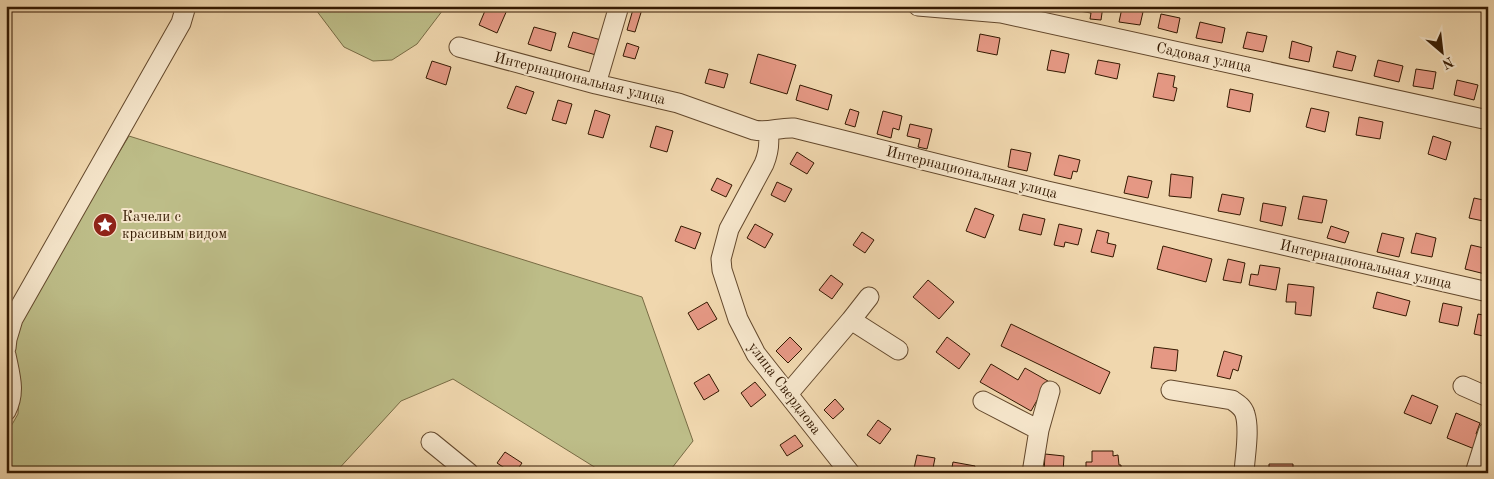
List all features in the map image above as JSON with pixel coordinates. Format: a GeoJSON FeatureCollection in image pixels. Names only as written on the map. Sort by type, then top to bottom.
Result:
{"type":"FeatureCollection","features":[{"type":"Feature","properties":{"kind":"street"},"geometry":{"type":"LineString","coordinates":[[6,348],[13,319],[181,23],[186,6]]}},
{"type":"Feature","properties":{"kind":"street"},"geometry":{"type":"LineString","coordinates":[[596,84],[619,6]]}},
{"type":"Feature","properties":{"kind":"street","name":"Садовая улица"},"geometry":{"type":"LineString","coordinates":[[918,6],[1002,13],[1488,120]]}},
{"type":"Feature","properties":{"kind":"street","name":"Интернациональная улица"},"geometry":{"type":"LineString","coordinates":[[459,47],[678,104],[754,130],[768,131],[786,127],[794,128],[1047,191],[1488,292]]}},
{"type":"Feature","properties":{"kind":"street","name":"улица Свердлова"},"geometry":{"type":"LineString","coordinates":[[768,131],[769,153],[729,229],[721,259],[722,270],[738,319],[756,354],[850,473]]}},
{"type":"Feature","properties":{"kind":"street"},"geometry":{"type":"LineString","coordinates":[[788,394],[869,297]]}},
{"type":"Feature","properties":{"kind":"street"},"geometry":{"type":"LineString","coordinates":[[851,320],[898,350]]}},
{"type":"Feature","properties":{"kind":"street"},"geometry":{"type":"LineString","coordinates":[[6,355],[12,387],[10,403],[6,411]]}},
{"type":"Feature","properties":{"kind":"street"},"geometry":{"type":"LineString","coordinates":[[1463,386],[1488,397]]}},
{"type":"Feature","properties":{"kind":"street"},"geometry":{"type":"LineString","coordinates":[[1171,390],[1232,400],[1240,404],[1245,413],[1247,429],[1244,473]]}},
{"type":"Feature","properties":{"kind":"street"},"geometry":{"type":"LineString","coordinates":[[1032,473],[1039,430],[1050,391]]}},
{"type":"Feature","properties":{"kind":"street"},"geometry":{"type":"LineString","coordinates":[[983,402],[1039,430]]}},
{"type":"Feature","properties":{"kind":"street"},"geometry":{"type":"LineString","coordinates":[[1475,473],[1488,432]]}},
{"type":"Feature","properties":{"kind":"street"},"geometry":{"type":"LineString","coordinates":[[431,442],[469,473]]}},
{"type":"Feature","properties":{"kind":"green space"},"geometry":{"type":"Polygon","coordinates":[[[313,6],[446,6],[417,44],[392,60],[373,61],[344,47],[313,6]]]}},
{"type":"Feature","properties":{"kind":"green space"},"geometry":{"type":"Polygon","coordinates":[[[129,136],[642,297],[693,441],[668,473],[604,473],[453,379],[401,401],[335,473],[6,473],[6,435],[18,414],[19,393],[12,338],[24,310],[129,136]]]}},
{"type":"Feature","properties":{"kind":"building"},"geometry":{"type":"Polygon","coordinates":[[[487,6],[498,6],[507,10],[497,33],[479,25],[487,6]]]}},
{"type":"Feature","properties":{"kind":"building"},"geometry":{"type":"Polygon","coordinates":[[[634,6],[643,6],[635,32],[627,30],[634,6]]]}},
{"type":"Feature","properties":{"kind":"building"},"geometry":{"type":"Polygon","coordinates":[[[1080,6],[1103,6],[1101,20],[1090,19],[1091,13],[1079,11],[1080,6]]]}},
{"type":"Feature","properties":{"kind":"building"},"geometry":{"type":"Polygon","coordinates":[[[1122,8],[1143,12],[1140,25],[1119,22],[1122,8]]]}},
{"type":"Feature","properties":{"kind":"building"},"geometry":{"type":"Polygon","coordinates":[[[1161,14],[1180,18],[1177,33],[1158,28],[1161,14]]]}},
{"type":"Feature","properties":{"kind":"building"},"geometry":{"type":"Polygon","coordinates":[[[1200,22],[1225,28],[1222,43],[1196,38],[1200,22]]]}},
{"type":"Feature","properties":{"kind":"building"},"geometry":{"type":"Polygon","coordinates":[[[534,27],[556,33],[551,51],[528,44],[534,27]]]}},
{"type":"Feature","properties":{"kind":"building"},"geometry":{"type":"Polygon","coordinates":[[[573,32],[601,40],[596,55],[568,47],[573,32]]]}},
{"type":"Feature","properties":{"kind":"building"},"geometry":{"type":"Polygon","coordinates":[[[1247,32],[1267,36],[1263,52],[1243,48],[1247,32]]]}},
{"type":"Feature","properties":{"kind":"building"},"geometry":{"type":"Polygon","coordinates":[[[980,34],[1000,38],[997,55],[977,51],[980,34]]]}},
{"type":"Feature","properties":{"kind":"building"},"geometry":{"type":"Polygon","coordinates":[[[1292,41],[1312,47],[1309,62],[1289,58],[1292,41]]]}},
{"type":"Feature","properties":{"kind":"building"},"geometry":{"type":"Polygon","coordinates":[[[627,43],[639,47],[635,59],[623,56],[627,43]]]}},
{"type":"Feature","properties":{"kind":"building"},"geometry":{"type":"Polygon","coordinates":[[[1051,50],[1069,54],[1065,73],[1047,70],[1051,50]]]}},
{"type":"Feature","properties":{"kind":"building"},"geometry":{"type":"Polygon","coordinates":[[[1337,51],[1356,56],[1352,71],[1333,67],[1337,51]]]}},
{"type":"Feature","properties":{"kind":"building"},"geometry":{"type":"Polygon","coordinates":[[[758,54],[796,65],[787,94],[750,83],[758,54]]]}},
{"type":"Feature","properties":{"kind":"building"},"geometry":{"type":"Polygon","coordinates":[[[1098,60],[1120,64],[1117,79],[1095,74],[1098,60]]]}},
{"type":"Feature","properties":{"kind":"building"},"geometry":{"type":"Polygon","coordinates":[[[1378,60],[1403,66],[1399,82],[1374,76],[1378,60]]]}},
{"type":"Feature","properties":{"kind":"building"},"geometry":{"type":"Polygon","coordinates":[[[432,61],[451,67],[446,85],[426,78],[432,61]]]}},
{"type":"Feature","properties":{"kind":"building"},"geometry":{"type":"Polygon","coordinates":[[[709,69],[728,74],[724,88],[705,83],[709,69]]]}},
{"type":"Feature","properties":{"kind":"building"},"geometry":{"type":"Polygon","coordinates":[[[1416,69],[1436,72],[1433,89],[1413,86],[1416,69]]]}},
{"type":"Feature","properties":{"kind":"building"},"geometry":{"type":"Polygon","coordinates":[[[1158,73],[1175,76],[1173,87],[1177,88],[1174,101],[1153,97],[1158,73]]]}},
{"type":"Feature","properties":{"kind":"building"},"geometry":{"type":"Polygon","coordinates":[[[1457,80],[1478,85],[1474,100],[1454,95],[1457,80]]]}},
{"type":"Feature","properties":{"kind":"building"},"geometry":{"type":"Polygon","coordinates":[[[800,85],[832,95],[828,110],[796,100],[800,85]]]}},
{"type":"Feature","properties":{"kind":"building"},"geometry":{"type":"Polygon","coordinates":[[[516,86],[534,92],[526,114],[507,108],[516,86]]]}},
{"type":"Feature","properties":{"kind":"building"},"geometry":{"type":"Polygon","coordinates":[[[1230,89],[1253,94],[1250,112],[1227,107],[1230,89]]]}},
{"type":"Feature","properties":{"kind":"building"},"geometry":{"type":"Polygon","coordinates":[[[558,100],[572,104],[566,124],[552,120],[558,100]]]}},
{"type":"Feature","properties":{"kind":"building"},"geometry":{"type":"Polygon","coordinates":[[[1311,108],[1329,112],[1325,132],[1306,127],[1311,108]]]}},
{"type":"Feature","properties":{"kind":"building"},"geometry":{"type":"Polygon","coordinates":[[[850,109],[859,112],[855,127],[845,124],[850,109]]]}},
{"type":"Feature","properties":{"kind":"building"},"geometry":{"type":"Polygon","coordinates":[[[595,110],[610,115],[603,138],[588,134],[595,110]]]}},
{"type":"Feature","properties":{"kind":"building"},"geometry":{"type":"Polygon","coordinates":[[[883,111],[902,116],[899,130],[893,128],[891,138],[877,134],[883,111]]]}},
{"type":"Feature","properties":{"kind":"building"},"geometry":{"type":"Polygon","coordinates":[[[1359,117],[1383,122],[1380,139],[1356,135],[1359,117]]]}},
{"type":"Feature","properties":{"kind":"building"},"geometry":{"type":"Polygon","coordinates":[[[910,124],[932,129],[927,149],[918,147],[920,139],[907,136],[910,124]]]}},
{"type":"Feature","properties":{"kind":"building"},"geometry":{"type":"Polygon","coordinates":[[[656,126],[673,131],[667,152],[650,147],[656,126]]]}},
{"type":"Feature","properties":{"kind":"building"},"geometry":{"type":"Polygon","coordinates":[[[1433,136],[1451,142],[1446,160],[1428,154],[1433,136]]]}},
{"type":"Feature","properties":{"kind":"building"},"geometry":{"type":"Polygon","coordinates":[[[1011,149],[1031,153],[1027,171],[1008,167],[1011,149]]]}},
{"type":"Feature","properties":{"kind":"building"},"geometry":{"type":"Polygon","coordinates":[[[797,152],[814,163],[807,174],[790,164],[797,152]]]}},
{"type":"Feature","properties":{"kind":"building"},"geometry":{"type":"Polygon","coordinates":[[[1059,155],[1080,160],[1077,172],[1073,171],[1071,179],[1054,175],[1059,155]]]}},
{"type":"Feature","properties":{"kind":"building"},"geometry":{"type":"Polygon","coordinates":[[[1171,174],[1193,177],[1191,198],[1169,196],[1171,174]]]}},
{"type":"Feature","properties":{"kind":"building"},"geometry":{"type":"Polygon","coordinates":[[[1128,176],[1152,181],[1148,198],[1124,193],[1128,176]]]}},
{"type":"Feature","properties":{"kind":"building"},"geometry":{"type":"Polygon","coordinates":[[[717,178],[732,185],[726,197],[711,190],[717,178]]]}},
{"type":"Feature","properties":{"kind":"building"},"geometry":{"type":"Polygon","coordinates":[[[777,182],[792,189],[785,202],[771,195],[777,182]]]}},
{"type":"Feature","properties":{"kind":"building"},"geometry":{"type":"Polygon","coordinates":[[[1222,194],[1244,198],[1240,215],[1218,211],[1222,194]]]}},
{"type":"Feature","properties":{"kind":"building"},"geometry":{"type":"Polygon","coordinates":[[[1303,196],[1327,200],[1322,223],[1298,219],[1303,196]]]}},
{"type":"Feature","properties":{"kind":"building"},"geometry":{"type":"Polygon","coordinates":[[[1474,198],[1488,201],[1488,222],[1469,218],[1474,198]]]}},
{"type":"Feature","properties":{"kind":"building"},"geometry":{"type":"Polygon","coordinates":[[[1263,203],[1286,207],[1282,226],[1260,221],[1263,203]]]}},
{"type":"Feature","properties":{"kind":"building"},"geometry":{"type":"Polygon","coordinates":[[[975,208],[994,215],[985,238],[966,231],[975,208]]]}},
{"type":"Feature","properties":{"kind":"building"},"geometry":{"type":"Polygon","coordinates":[[[1023,214],[1045,219],[1041,235],[1019,230],[1023,214]]]}},
{"type":"Feature","properties":{"kind":"building"},"geometry":{"type":"Polygon","coordinates":[[[755,224],[773,234],[765,248],[747,238],[755,224]]]}},
{"type":"Feature","properties":{"kind":"building"},"geometry":{"type":"Polygon","coordinates":[[[1059,224],[1082,229],[1078,245],[1065,242],[1064,247],[1054,245],[1059,224]]]}},
{"type":"Feature","properties":{"kind":"building"},"geometry":{"type":"Polygon","coordinates":[[[681,226],[701,233],[695,249],[675,241],[681,226]]]}},
{"type":"Feature","properties":{"kind":"building"},"geometry":{"type":"Polygon","coordinates":[[[1331,226],[1349,232],[1345,243],[1327,238],[1331,226]]]}},
{"type":"Feature","properties":{"kind":"building"},"geometry":{"type":"Polygon","coordinates":[[[1097,230],[1109,233],[1107,243],[1116,245],[1113,257],[1091,252],[1097,230]]]}},
{"type":"Feature","properties":{"kind":"building"},"geometry":{"type":"Polygon","coordinates":[[[862,232],[874,240],[865,253],[853,245],[862,232]]]}},
{"type":"Feature","properties":{"kind":"building"},"geometry":{"type":"Polygon","coordinates":[[[1382,233],[1404,238],[1399,257],[1377,252],[1382,233]]]}},
{"type":"Feature","properties":{"kind":"building"},"geometry":{"type":"Polygon","coordinates":[[[1416,233],[1436,238],[1432,257],[1411,253],[1416,233]]]}},
{"type":"Feature","properties":{"kind":"building"},"geometry":{"type":"Polygon","coordinates":[[[1471,245],[1488,249],[1488,263],[1485,274],[1465,269],[1471,245]]]}},
{"type":"Feature","properties":{"kind":"building"},"geometry":{"type":"Polygon","coordinates":[[[1163,246],[1212,259],[1206,282],[1157,269],[1163,246]]]}},
{"type":"Feature","properties":{"kind":"building"},"geometry":{"type":"Polygon","coordinates":[[[1228,259],[1245,263],[1241,283],[1223,280],[1228,259]]]}},
{"type":"Feature","properties":{"kind":"building"},"geometry":{"type":"Polygon","coordinates":[[[1260,265],[1280,268],[1276,290],[1249,285],[1251,274],[1258,275],[1260,265]]]}},
{"type":"Feature","properties":{"kind":"building"},"geometry":{"type":"Polygon","coordinates":[[[831,275],[843,284],[832,299],[819,290],[831,275]]]}},
{"type":"Feature","properties":{"kind":"building"},"geometry":{"type":"Polygon","coordinates":[[[928,280],[954,302],[939,319],[913,297],[928,280]]]}},
{"type":"Feature","properties":{"kind":"building"},"geometry":{"type":"Polygon","coordinates":[[[1288,284],[1314,287],[1311,316],[1295,314],[1296,302],[1286,302],[1288,284]]]}},
{"type":"Feature","properties":{"kind":"building"},"geometry":{"type":"Polygon","coordinates":[[[1377,292],[1410,301],[1406,316],[1373,308],[1377,292]]]}},
{"type":"Feature","properties":{"kind":"building"},"geometry":{"type":"Polygon","coordinates":[[[707,302],[717,319],[698,330],[688,313],[707,302]]]}},
{"type":"Feature","properties":{"kind":"building"},"geometry":{"type":"Polygon","coordinates":[[[1443,303],[1462,307],[1458,326],[1439,322],[1443,303]]]}},
{"type":"Feature","properties":{"kind":"building"},"geometry":{"type":"Polygon","coordinates":[[[1478,314],[1488,316],[1488,337],[1474,334],[1478,314]]]}},
{"type":"Feature","properties":{"kind":"building"},"geometry":{"type":"Polygon","coordinates":[[[1011,324],[1110,372],[1100,394],[1001,346],[1011,324]]]}},
{"type":"Feature","properties":{"kind":"building"},"geometry":{"type":"Polygon","coordinates":[[[790,337],[802,349],[788,363],[776,351],[790,337]]]}},
{"type":"Feature","properties":{"kind":"building"},"geometry":{"type":"Polygon","coordinates":[[[947,337],[970,354],[959,369],[936,352],[947,337]]]}},
{"type":"Feature","properties":{"kind":"building"},"geometry":{"type":"Polygon","coordinates":[[[1154,347],[1178,350],[1176,371],[1151,368],[1154,347]]]}},
{"type":"Feature","properties":{"kind":"building"},"geometry":{"type":"Polygon","coordinates":[[[1224,351],[1242,356],[1238,371],[1233,369],[1230,379],[1217,376],[1224,351]]]}},
{"type":"Feature","properties":{"kind":"building"},"geometry":{"type":"Polygon","coordinates":[[[991,364],[1018,380],[1025,368],[1048,381],[1031,411],[980,382],[991,364]]]}},
{"type":"Feature","properties":{"kind":"building"},"geometry":{"type":"Polygon","coordinates":[[[709,374],[719,391],[704,400],[694,383],[709,374]]]}},
{"type":"Feature","properties":{"kind":"building"},"geometry":{"type":"Polygon","coordinates":[[[755,382],[766,395],[751,407],[741,393],[755,382]]]}},
{"type":"Feature","properties":{"kind":"building"},"geometry":{"type":"Polygon","coordinates":[[[1412,395],[1438,406],[1431,424],[1404,413],[1412,395]]]}},
{"type":"Feature","properties":{"kind":"building"},"geometry":{"type":"Polygon","coordinates":[[[835,399],[844,409],[833,419],[824,410],[835,399]]]}},
{"type":"Feature","properties":{"kind":"building"},"geometry":{"type":"Polygon","coordinates":[[[1456,413],[1480,423],[1476,434],[1482,436],[1477,450],[1447,438],[1456,413]]]}},
{"type":"Feature","properties":{"kind":"building"},"geometry":{"type":"Polygon","coordinates":[[[878,420],[891,429],[880,444],[867,435],[878,420]]]}},
{"type":"Feature","properties":{"kind":"building"},"geometry":{"type":"Polygon","coordinates":[[[795,435],[803,446],[787,456],[780,445],[795,435]]]}},
{"type":"Feature","properties":{"kind":"building"},"geometry":{"type":"Polygon","coordinates":[[[1092,451],[1113,451],[1113,456],[1118,455],[1121,473],[1086,473],[1086,462],[1092,462],[1092,451]]]}},
{"type":"Feature","properties":{"kind":"building"},"geometry":{"type":"Polygon","coordinates":[[[505,452],[522,463],[515,473],[497,463],[505,452]]]}},
{"type":"Feature","properties":{"kind":"building"},"geometry":{"type":"Polygon","coordinates":[[[1045,454],[1064,456],[1063,473],[1044,473],[1045,454]]]}},
{"type":"Feature","properties":{"kind":"building"},"geometry":{"type":"Polygon","coordinates":[[[917,455],[935,458],[932,473],[913,473],[917,455]]]}},
{"type":"Feature","properties":{"kind":"building"},"geometry":{"type":"Polygon","coordinates":[[[953,462],[975,466],[974,473],[951,473],[953,462]]]}},
{"type":"Feature","properties":{"kind":"building"},"geometry":{"type":"Polygon","coordinates":[[[1269,464],[1293,464],[1293,473],[1269,473],[1269,464]]]}},
{"type":"Feature","properties":{"kind":"building"},"geometry":{"type":"Polygon","coordinates":[[[1167,468],[1168,473],[1142,473],[1142,470],[1167,468]]]}},
{"type":"Feature","properties":{"kind":"building"},"geometry":{"type":"Polygon","coordinates":[[[1210,468],[1210,473],[1188,473],[1188,469],[1210,468]]]}},
{"type":"Feature","properties":{"kind":"building"},"geometry":{"type":"Polygon","coordinates":[[[1331,469],[1349,471],[1349,473],[1330,473],[1331,469]]]}},
{"type":"Feature","properties":{"kind":"place","name":"Качели с красивым видом"},"geometry":{"type":"Point","coordinates":[105,225]}}]}
